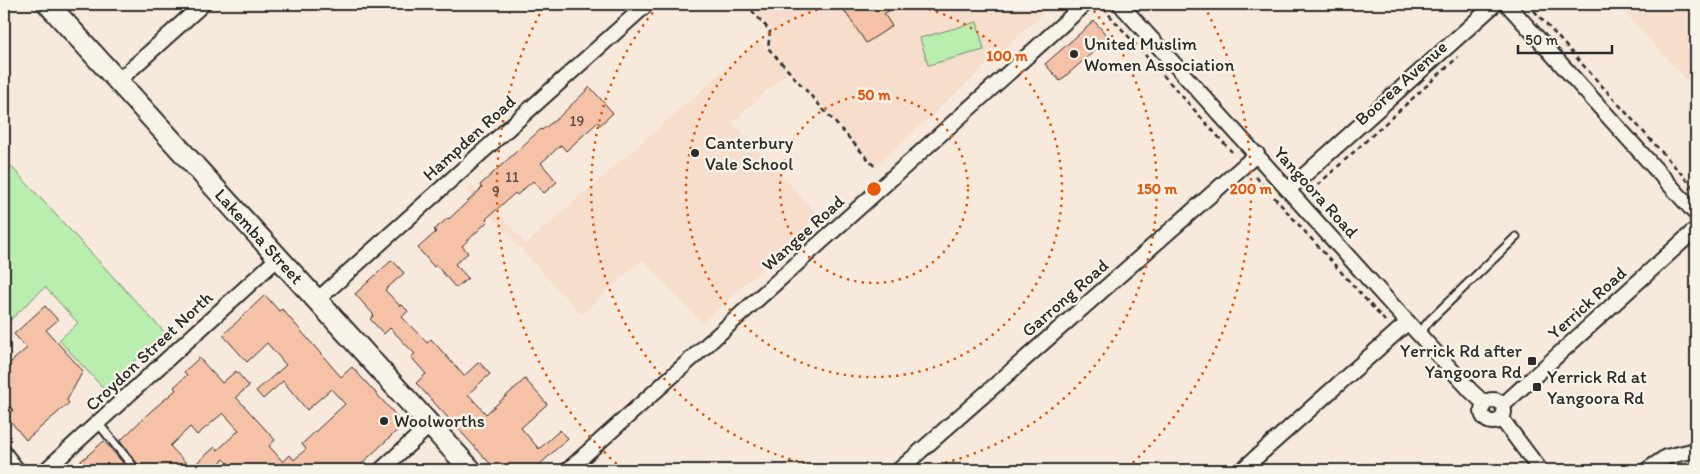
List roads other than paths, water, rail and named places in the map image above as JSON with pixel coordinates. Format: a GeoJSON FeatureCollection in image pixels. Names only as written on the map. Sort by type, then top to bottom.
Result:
{"type":"FeatureCollection","features":[{"type":"Feature","properties":{"kind":"main road","name":"Lakemba Street"},"geometry":{"type":"LineString","coordinates":[[48,4],[470,470]]}},
{"type":"Feature","properties":{"kind":"street"},"geometry":{"type":"LineString","coordinates":[[118,81],[203,4]]}},
{"type":"Feature","properties":{"kind":"street","name":"Hampden Road"},"geometry":{"type":"LineString","coordinates":[[316,301],[647,4]]}},
{"type":"Feature","properties":{"kind":"street","name":"Wangee Road"},"geometry":{"type":"LineString","coordinates":[[568,470],[1085,4]]}},
{"type":"Feature","properties":{"kind":"street","name":"Yangoora Road"},"geometry":{"type":"LineString","coordinates":[[1120,4],[1408,322],[1485,404],[1483,413],[1486,418],[1495,421],[1502,412]]}},
{"type":"Feature","properties":{"kind":"street","name":"Boorea Avenue"},"geometry":{"type":"LineString","coordinates":[[1288,189],[1495,4]]}},
{"type":"Feature","properties":{"kind":"street"},"geometry":{"type":"LineString","coordinates":[[1508,4],[1696,214]]}},
{"type":"Feature","properties":{"kind":"street","name":"Garrong Road"},"geometry":{"type":"LineString","coordinates":[[898,470],[1256,154]]}},
{"type":"Feature","properties":{"kind":"street","name":"Yerrick Road"},"geometry":{"type":"LineString","coordinates":[[1502,412],[1696,229]]}},
{"type":"Feature","properties":{"kind":"street","name":"Croydon Street North"},"geometry":{"type":"LineString","coordinates":[[46,470],[277,259]]}},
{"type":"Feature","properties":{"kind":"street"},"geometry":{"type":"LineString","coordinates":[[1242,470],[1408,322]]}},
{"type":"Feature","properties":{"kind":"street"},"geometry":{"type":"LineString","coordinates":[[1502,412],[1540,470]]}},
{"type":"Feature","properties":{"kind":"street"},"geometry":{"type":"LineString","coordinates":[[381,470],[430,425]]}},
{"type":"Feature","properties":{"kind":"street"},"geometry":{"type":"LineString","coordinates":[[1647,470],[1666,457],[1696,450]]}},
{"type":"Feature","properties":{"kind":"street"},"geometry":{"type":"LineString","coordinates":[[4,453],[17,470]]}},
{"type":"Feature","properties":{"kind":"lane"},"geometry":{"type":"LineString","coordinates":[[1419,334],[1430,320],[1516,237]]}},
{"type":"Feature","properties":{"kind":"lane"},"geometry":{"type":"LineString","coordinates":[[98,423],[136,470]]}},
{"type":"Feature","properties":{"kind":"place","name":"United Muslim Women Association"},"geometry":{"type":"Point","coordinates":[1074,54]}},
{"type":"Feature","properties":{"kind":"place","name":"Canterbury Vale School"},"geometry":{"type":"Point","coordinates":[695,153]}},
{"type":"Feature","properties":{"kind":"place","name":"Yerrick Rd after Yangoora Rd"},"geometry":{"type":"Point","coordinates":[1532,361]}},
{"type":"Feature","properties":{"kind":"place","name":"Yerrick Rd at Yangoora Rd"},"geometry":{"type":"Point","coordinates":[1537,387]}},
{"type":"Feature","properties":{"kind":"place","name":"Woolworths"},"geometry":{"type":"Point","coordinates":[384,421]}}]}
